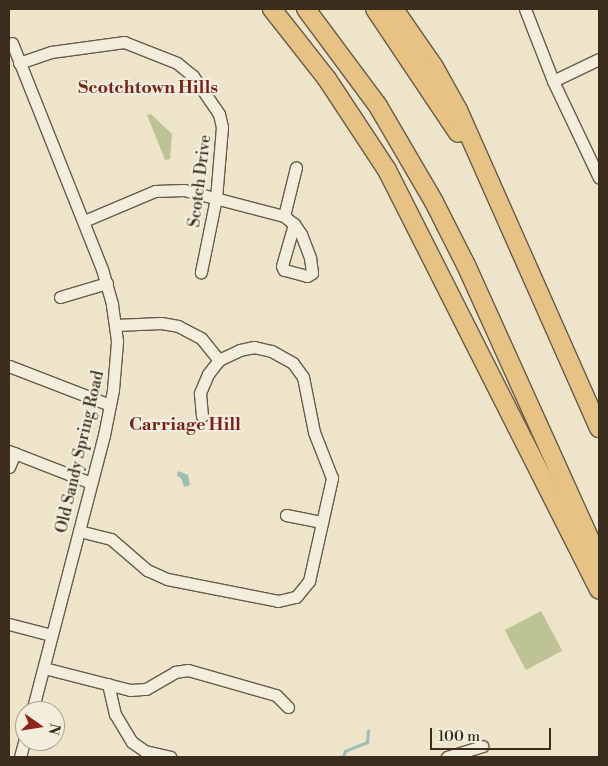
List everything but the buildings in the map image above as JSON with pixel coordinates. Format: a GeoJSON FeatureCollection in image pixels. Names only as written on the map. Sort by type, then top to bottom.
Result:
{"type":"FeatureCollection","features":[{"type":"Feature","properties":{"kind":"highway"},"geometry":{"type":"LineString","coordinates":[[259,9],[351,126],[442,276]]}},
{"type":"Feature","properties":{"kind":"highway"},"geometry":{"type":"LineString","coordinates":[[272,9],[357,122],[387,170],[442,276],[550,497],[599,589]]}},
{"type":"Feature","properties":{"kind":"highway"},"geometry":{"type":"LineString","coordinates":[[306,9],[378,106],[434,202],[599,560]]}},
{"type":"Feature","properties":{"kind":"highway"},"geometry":{"type":"LineString","coordinates":[[375,9],[453,125],[516,244]]}},
{"type":"Feature","properties":{"kind":"highway"},"geometry":{"type":"LineString","coordinates":[[394,9],[434,67],[458,110],[599,428]]}},
{"type":"Feature","properties":{"kind":"street"},"geometry":{"type":"LineString","coordinates":[[525,9],[553,81],[599,178]]}},
{"type":"Feature","properties":{"kind":"street","name":"Scotch Drive"},"geometry":{"type":"LineString","coordinates":[[19,63],[51,52],[118,42],[139,46],[188,70],[221,117],[216,198],[201,272]]}},
{"type":"Feature","properties":{"kind":"street","name":"Old Sandy Spring Road"},"geometry":{"type":"LineString","coordinates":[[12,43],[107,283],[116,326],[116,366],[110,405],[35,701]]}},
{"type":"Feature","properties":{"kind":"street"},"geometry":{"type":"LineString","coordinates":[[553,81],[599,59]]}},
{"type":"Feature","properties":{"kind":"street"},"geometry":{"type":"LineString","coordinates":[[284,216],[296,167]]}},
{"type":"Feature","properties":{"kind":"street"},"geometry":{"type":"LineString","coordinates":[[84,221],[163,189],[216,198],[284,216],[294,224]]}},
{"type":"Feature","properties":{"kind":"street"},"geometry":{"type":"LineString","coordinates":[[60,297],[107,283]]}},
{"type":"Feature","properties":{"kind":"street"},"geometry":{"type":"LineString","coordinates":[[116,326],[161,323],[178,326],[201,338],[219,360]]}},
{"type":"Feature","properties":{"kind":"street"},"geometry":{"type":"LineString","coordinates":[[79,531],[111,539],[140,565],[161,576],[285,601],[296,598],[309,580],[331,471],[314,432],[309,395],[299,369],[287,358],[261,348],[240,350],[219,360],[202,388],[202,416]]}},
{"type":"Feature","properties":{"kind":"street"},"geometry":{"type":"LineString","coordinates":[[9,366],[110,405]]}},
{"type":"Feature","properties":{"kind":"street"},"geometry":{"type":"LineString","coordinates":[[9,467],[12,452],[91,482]]}},
{"type":"Feature","properties":{"kind":"street"},"geometry":{"type":"LineString","coordinates":[[286,515],[322,522]]}},
{"type":"Feature","properties":{"kind":"street"},"geometry":{"type":"LineString","coordinates":[[9,624],[51,635]]}},
{"type":"Feature","properties":{"kind":"street"},"geometry":{"type":"LineString","coordinates":[[44,668],[130,690],[146,689],[175,672],[188,670],[276,695],[288,707]]}},
{"type":"Feature","properties":{"kind":"street"},"geometry":{"type":"LineString","coordinates":[[108,684],[116,714],[132,742],[145,751],[170,757]]}},
{"type":"Feature","properties":{"kind":"street"},"geometry":{"type":"LineString","coordinates":[[447,757],[482,746]]}},
{"type":"Feature","properties":{"kind":"green space"},"geometry":{"type":"Polygon","coordinates":[[[151,114],[172,134],[170,159],[165,160],[147,115],[151,114]]]}},
{"type":"Feature","properties":{"kind":"green space"},"geometry":{"type":"Polygon","coordinates":[[[541,611],[562,651],[526,670],[505,630],[541,611]]]}},
{"type":"Feature","properties":{"kind":"water"},"geometry":{"type":"Polygon","coordinates":[[[178,471],[188,475],[190,485],[184,487],[181,478],[177,476],[178,471]]]}},
{"type":"Feature","properties":{"kind":"waterway"},"geometry":{"type":"LineString","coordinates":[[343,757],[345,751],[367,742],[368,731]]}},
{"type":"Feature","properties":{"kind":"district","name":"Scotchtown Hills"},"geometry":{"type":"Point","coordinates":[148,88]}},
{"type":"Feature","properties":{"kind":"district","name":"Carriage Hill"},"geometry":{"type":"Point","coordinates":[185,425]}}]}
